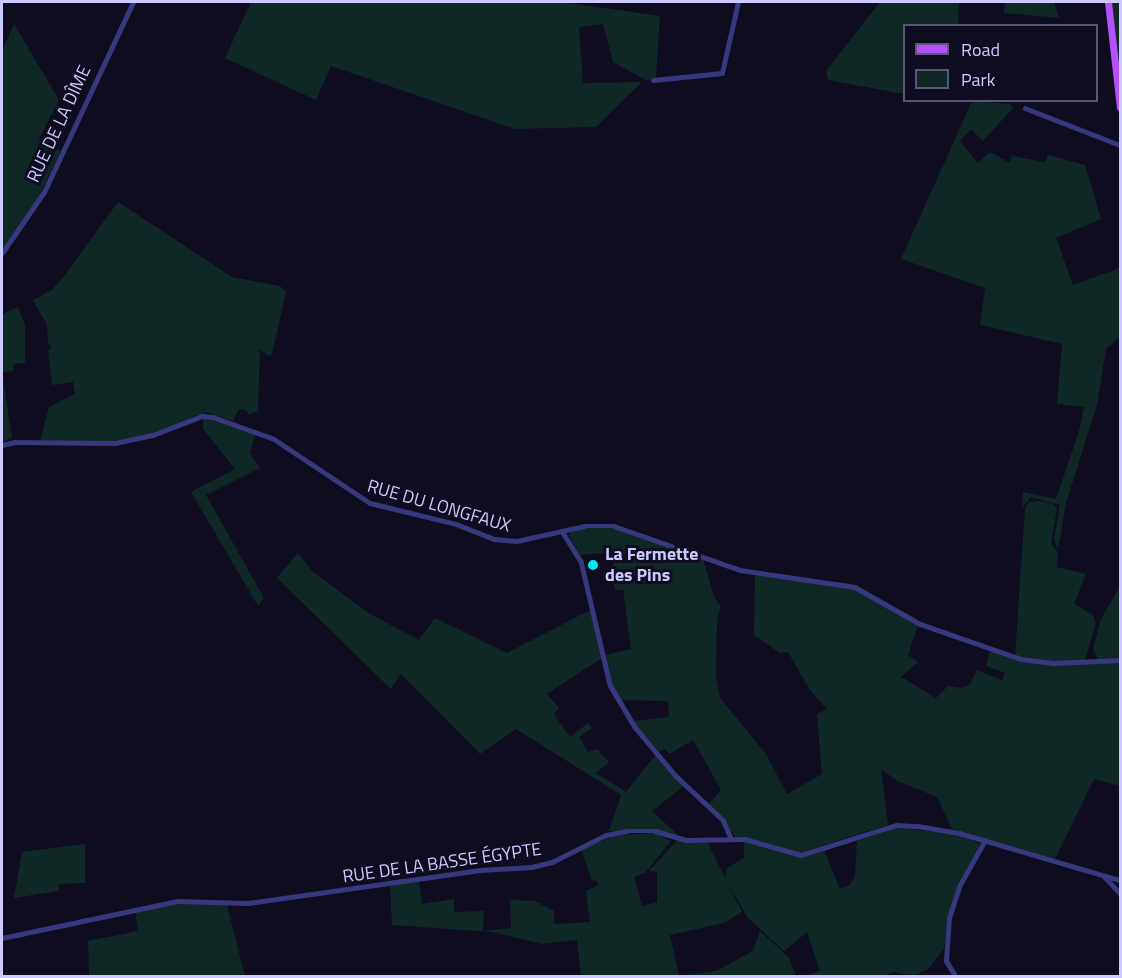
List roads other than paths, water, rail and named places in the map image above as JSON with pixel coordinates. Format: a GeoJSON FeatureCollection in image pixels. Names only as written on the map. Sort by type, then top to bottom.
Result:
{"type":"FeatureCollection","features":[{"type":"Feature","properties":{"kind":"main road"},"geometry":{"type":"LineString","coordinates":[[1108,2],[1120,107]]}},
{"type":"Feature","properties":{"kind":"street","name":"RUE DE LA DÎME"},"geometry":{"type":"LineString","coordinates":[[2,253],[44,192],[133,2]]}},
{"type":"Feature","properties":{"kind":"street"},"geometry":{"type":"LineString","coordinates":[[653,80],[722,73],[738,2]]}},
{"type":"Feature","properties":{"kind":"street"},"geometry":{"type":"LineString","coordinates":[[1025,108],[1120,146]]}},
{"type":"Feature","properties":{"kind":"street","name":"RUE DU LONGFAUX"},"geometry":{"type":"LineString","coordinates":[[2,445],[15,441],[115,443],[160,433],[202,416],[213,417],[274,440],[374,505],[456,524],[500,540],[588,525],[614,526],[750,572],[843,583],[879,598],[920,624],[1021,659],[1053,663],[1120,660]]}},
{"type":"Feature","properties":{"kind":"street"},"geometry":{"type":"LineString","coordinates":[[562,531],[581,561],[610,685],[635,727],[676,777],[723,820],[731,838]]}},
{"type":"Feature","properties":{"kind":"street","name":"RUE DE LA BASSE ÉGYPTE"},"geometry":{"type":"LineString","coordinates":[[2,938],[177,900],[248,903],[480,870],[532,867],[620,832],[655,831],[687,840],[731,838],[801,855],[896,825],[941,829],[1120,880]]}},
{"type":"Feature","properties":{"kind":"street"},"geometry":{"type":"LineString","coordinates":[[955,976],[946,961],[949,918],[960,885],[985,840]]}},
{"type":"Feature","properties":{"kind":"street"},"geometry":{"type":"LineString","coordinates":[[1104,876],[1120,893]]}},
{"type":"Feature","properties":{"kind":"place","name":"La Fermette des Pins"},"geometry":{"type":"Point","coordinates":[593,565]}}]}
